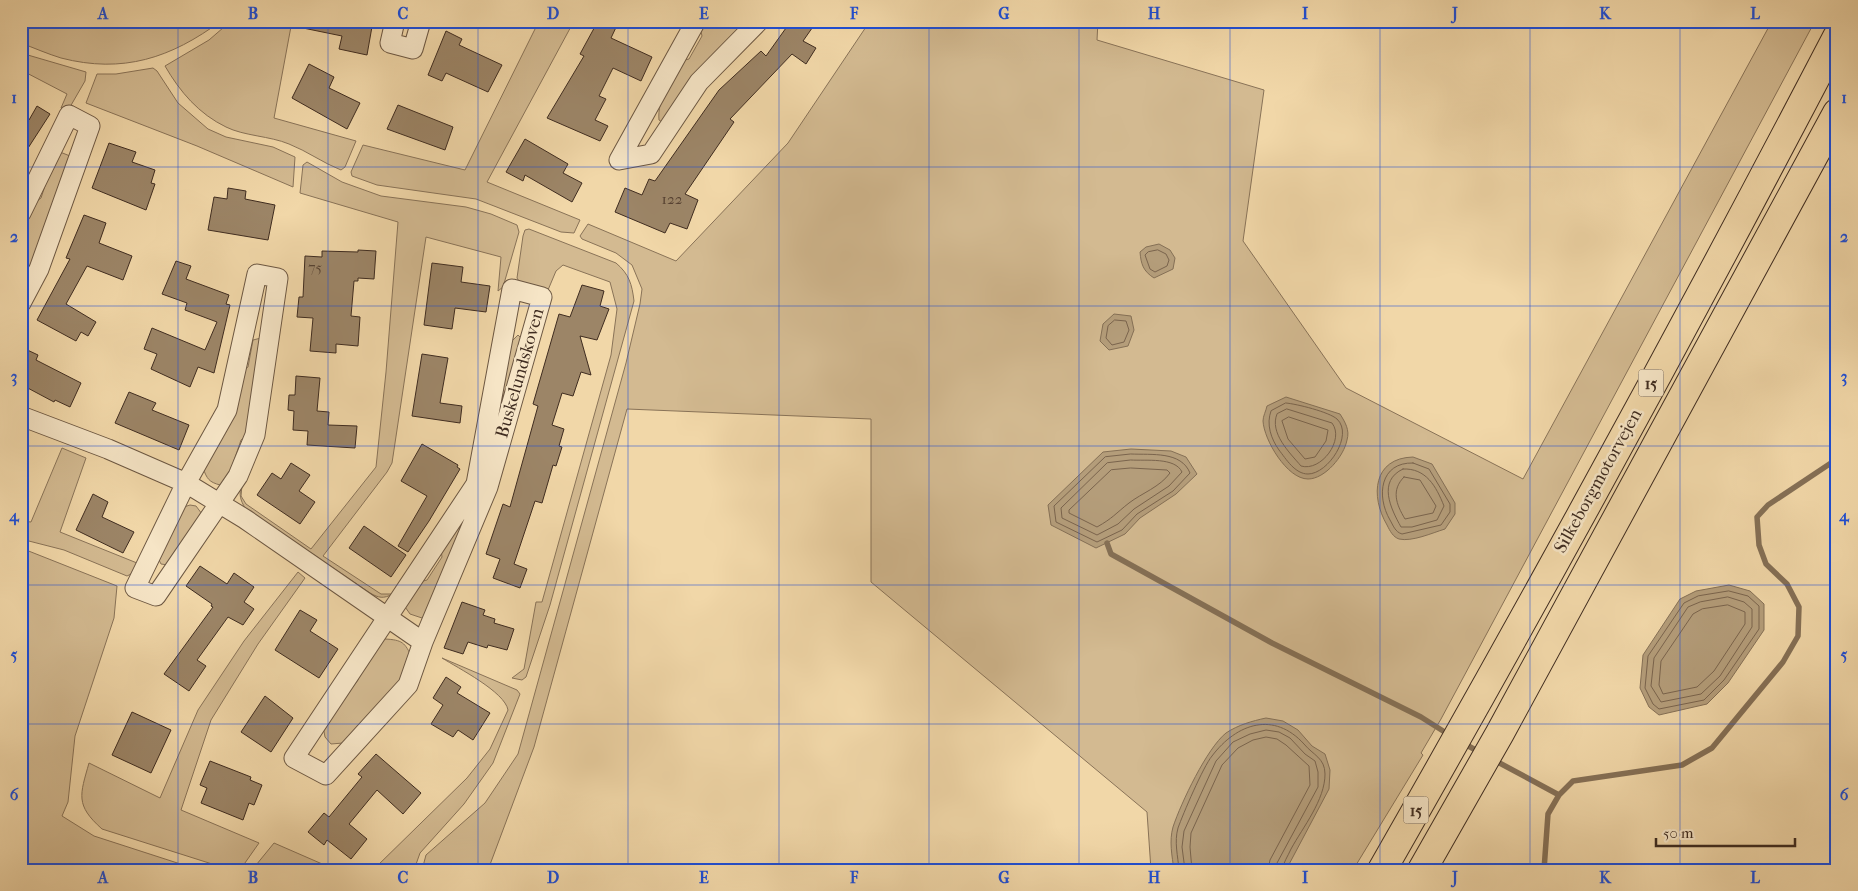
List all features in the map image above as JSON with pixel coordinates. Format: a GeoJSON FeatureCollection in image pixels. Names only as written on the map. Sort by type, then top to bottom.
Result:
{"type":"FeatureCollection","features":[{"type":"Feature","properties":{"kind":"highway","name":"Silkeborgmotorvejen"},"geometry":{"type":"LineString","coordinates":[[1382,870],[1456,739],[1771,164],[1837,37]]}},
{"type":"Feature","properties":{"kind":"highway","name":"Silkeborgmotorvejen"},"geometry":{"type":"LineString","coordinates":[[1422,870],[1837,113]]}},
{"type":"Feature","properties":{"kind":"street"},"geometry":{"type":"LineString","coordinates":[[394,21],[390,43],[414,49],[421,21]]}},
{"type":"Feature","properties":{"kind":"street"},"geometry":{"type":"LineString","coordinates":[[696,21],[619,160],[651,154],[699,82],[759,21]]}},
{"type":"Feature","properties":{"kind":"street"},"geometry":{"type":"LineString","coordinates":[[21,213],[69,115],[90,126],[39,270],[21,303]]}},
{"type":"Feature","properties":{"kind":"street"},"geometry":{"type":"LineString","coordinates":[[257,274],[278,278],[255,435],[238,476],[221,503],[156,596],[135,588],[186,483],[227,410],[257,274]]}},
{"type":"Feature","properties":{"kind":"street","name":"Buskelundskoven"},"geometry":{"type":"LineString","coordinates":[[512,289],[542,298],[488,487],[423,642],[408,685],[326,775],[294,758],[476,484],[512,289]]}},
{"type":"Feature","properties":{"kind":"street"},"geometry":{"type":"LineString","coordinates":[[21,416],[108,449],[186,483],[221,503],[388,616],[423,642]]}},
{"type":"Feature","properties":{"kind":"shaded area"},"geometry":{"type":"Polygon","coordinates":[[[21,21],[221,21],[184,45],[165,53],[126,63],[105,64],[84,63],[61,58],[21,43],[21,21]]]}},
{"type":"Feature","properties":{"kind":"shaded area"},"geometry":{"type":"Polygon","coordinates":[[[231,21],[292,21],[274,118],[356,141],[345,167],[341,170],[289,144],[226,127],[207,116],[177,85],[165,66],[209,40],[231,21]]]}},
{"type":"Feature","properties":{"kind":"shaded area"},"geometry":{"type":"Polygon","coordinates":[[[539,21],[574,21],[487,182],[580,220],[574,233],[561,232],[476,199],[377,185],[352,176],[351,172],[363,145],[465,170],[539,21]]]}},
{"type":"Feature","properties":{"kind":"shaded area"},"geometry":{"type":"Polygon","coordinates":[[[703,21],[754,21],[665,124],[659,120],[662,97],[680,61],[689,59],[702,36],[700,27],[703,21]]]}},
{"type":"Feature","properties":{"kind":"shaded area"},"geometry":{"type":"Polygon","coordinates":[[[870,21],[1098,21],[1097,40],[1264,90],[1243,241],[1346,388],[1523,479],[1772,21],[1815,21],[1421,753],[1423,755],[1353,870],[1151,870],[1147,812],[871,582],[871,419],[627,409],[534,747],[488,870],[422,870],[426,855],[485,803],[518,754],[626,363],[642,289],[632,265],[616,253],[582,239],[580,236],[588,224],[676,261],[788,143],[870,21]]]}},
{"type":"Feature","properties":{"kind":"shaded area"},"geometry":{"type":"Polygon","coordinates":[[[21,53],[86,72],[85,81],[70,107],[61,108],[67,94],[21,70],[21,53]]]}},
{"type":"Feature","properties":{"kind":"shaded area"},"geometry":{"type":"Polygon","coordinates":[[[153,68],[157,71],[178,103],[208,129],[226,137],[273,147],[295,157],[293,187],[197,146],[86,103],[97,74],[116,74],[153,68]]]}},
{"type":"Feature","properties":{"kind":"shaded area"},"geometry":{"type":"Polygon","coordinates":[[[60,152],[70,156],[45,239],[21,285],[21,231],[33,204],[41,198],[54,158],[60,152]]]}},
{"type":"Feature","properties":{"kind":"shaded area"},"geometry":{"type":"Polygon","coordinates":[[[307,162],[342,182],[381,196],[466,207],[491,214],[517,225],[519,232],[503,287],[498,291],[501,257],[426,237],[392,463],[323,556],[381,594],[393,594],[386,597],[379,597],[370,593],[245,508],[240,497],[242,485],[241,496],[246,504],[311,549],[376,467],[398,222],[300,193],[303,165],[307,162]]]}},
{"type":"Feature","properties":{"kind":"shaded area"},"geometry":{"type":"Polygon","coordinates":[[[529,229],[616,263],[629,280],[634,301],[550,605],[526,677],[522,680],[512,678],[524,669],[536,602],[542,602],[611,355],[617,309],[610,282],[563,265],[556,271],[548,290],[520,283],[517,278],[523,236],[525,230],[529,229]]]}},
{"type":"Feature","properties":{"kind":"shaded area"},"geometry":{"type":"Polygon","coordinates":[[[518,335],[522,339],[515,383],[506,388],[498,415],[503,421],[488,454],[509,344],[518,335]]]}},
{"type":"Feature","properties":{"kind":"shaded area"},"geometry":{"type":"Polygon","coordinates":[[[265,337],[250,433],[241,440],[227,481],[220,485],[216,484],[209,480],[203,468],[241,372],[248,367],[253,340],[265,337]]]}},
{"type":"Feature","properties":{"kind":"shaded area"},"geometry":{"type":"Polygon","coordinates":[[[62,448],[86,458],[60,532],[137,563],[131,574],[127,576],[64,550],[21,539],[21,521],[31,522],[62,448]]]}},
{"type":"Feature","properties":{"kind":"shaded area"},"geometry":{"type":"Polygon","coordinates":[[[473,505],[433,605],[422,618],[410,614],[403,604],[419,582],[427,580],[442,557],[441,549],[473,505]]]}},
{"type":"Feature","properties":{"kind":"shaded area"},"geometry":{"type":"Polygon","coordinates":[[[196,506],[202,514],[168,565],[161,564],[158,558],[184,507],[196,506]]]}},
{"type":"Feature","properties":{"kind":"shaded area"},"geometry":{"type":"Polygon","coordinates":[[[21,548],[117,586],[114,618],[75,736],[68,802],[62,816],[94,836],[199,870],[21,870],[21,548]]]}},
{"type":"Feature","properties":{"kind":"shaded area"},"geometry":{"type":"Polygon","coordinates":[[[298,572],[305,578],[258,644],[211,720],[181,810],[259,843],[240,870],[231,870],[102,829],[87,813],[82,799],[83,783],[89,763],[160,798],[198,710],[244,641],[298,572]]]}},
{"type":"Feature","properties":{"kind":"shaded area"},"geometry":{"type":"Polygon","coordinates":[[[385,639],[399,641],[405,645],[412,658],[408,672],[343,743],[331,744],[325,737],[323,726],[358,680],[362,662],[366,656],[385,639]]]}},
{"type":"Feature","properties":{"kind":"shaded area"},"geometry":{"type":"Polygon","coordinates":[[[442,658],[517,690],[520,694],[493,763],[464,804],[420,853],[414,870],[373,870],[467,778],[490,749],[508,710],[505,703],[490,688],[442,658]]]}},
{"type":"Feature","properties":{"kind":"shaded area"},"geometry":{"type":"Polygon","coordinates":[[[274,843],[336,870],[252,870],[274,843]]]}},
{"type":"Feature","properties":{"kind":"water"},"geometry":{"type":"Polygon","coordinates":[[[1159,244],[1170,250],[1175,258],[1173,269],[1154,278],[1143,267],[1140,252],[1146,247],[1159,244]]]}},
{"type":"Feature","properties":{"kind":"water"},"geometry":{"type":"Polygon","coordinates":[[[1114,314],[1131,316],[1134,330],[1128,346],[1109,350],[1100,341],[1103,324],[1114,314]]]}},
{"type":"Feature","properties":{"kind":"water"},"geometry":{"type":"Polygon","coordinates":[[[1286,397],[1340,414],[1344,420],[1348,436],[1342,453],[1333,466],[1314,478],[1308,479],[1292,473],[1272,448],[1264,429],[1263,417],[1267,406],[1286,397]]]}},
{"type":"Feature","properties":{"kind":"water"},"geometry":{"type":"Polygon","coordinates":[[[1131,449],[1171,451],[1186,457],[1197,474],[1176,494],[1140,518],[1125,534],[1096,548],[1051,525],[1048,505],[1103,452],[1131,449]]]}},
{"type":"Feature","properties":{"kind":"water"},"geometry":{"type":"Polygon","coordinates":[[[1413,457],[1432,464],[1455,503],[1455,514],[1445,529],[1404,540],[1395,537],[1388,527],[1378,502],[1377,491],[1383,471],[1390,464],[1400,459],[1413,457]]]}},
{"type":"Feature","properties":{"kind":"water"},"geometry":{"type":"Polygon","coordinates":[[[1729,585],[1750,591],[1764,604],[1764,630],[1728,683],[1707,704],[1659,715],[1649,707],[1640,688],[1643,655],[1680,599],[1696,591],[1729,585]]]}},
{"type":"Feature","properties":{"kind":"water"},"geometry":{"type":"Polygon","coordinates":[[[1266,718],[1283,721],[1298,730],[1312,746],[1325,754],[1330,770],[1329,789],[1286,870],[1174,870],[1171,843],[1173,827],[1188,791],[1203,763],[1226,733],[1245,724],[1266,718]]]}},
{"type":"Feature","properties":{"kind":"building"},"geometry":{"type":"Polygon","coordinates":[[[304,21],[373,21],[367,55],[339,49],[342,36],[303,28],[304,21]]]}},
{"type":"Feature","properties":{"kind":"building"},"geometry":{"type":"Polygon","coordinates":[[[598,21],[619,21],[611,38],[652,57],[641,81],[613,68],[599,96],[606,99],[595,120],[608,126],[600,141],[547,118],[584,56],[580,54],[598,21]]]}},
{"type":"Feature","properties":{"kind":"building"},"geometry":{"type":"Polygon","coordinates":[[[791,21],[817,21],[803,41],[816,48],[806,64],[792,54],[730,119],[734,122],[685,194],[698,200],[687,229],[670,223],[665,233],[615,212],[625,188],[642,195],[649,179],[655,181],[719,90],[761,51],[766,56],[791,21]]]}},
{"type":"Feature","properties":{"kind":"building"},"geometry":{"type":"Polygon","coordinates":[[[446,31],[462,39],[459,45],[502,65],[488,92],[446,73],[442,81],[428,75],[446,31]]]}},
{"type":"Feature","properties":{"kind":"building"},"geometry":{"type":"Polygon","coordinates":[[[309,64],[334,77],[329,88],[360,103],[347,129],[292,98],[309,64]]]}},
{"type":"Feature","properties":{"kind":"building"},"geometry":{"type":"Polygon","coordinates":[[[398,105],[453,127],[445,150],[387,129],[398,105]]]}},
{"type":"Feature","properties":{"kind":"building"},"geometry":{"type":"Polygon","coordinates":[[[37,106],[50,114],[21,159],[21,115],[29,120],[37,106]]]}},
{"type":"Feature","properties":{"kind":"building"},"geometry":{"type":"Polygon","coordinates":[[[525,139],[568,164],[563,173],[582,183],[572,202],[525,175],[523,181],[506,172],[525,139]]]}},
{"type":"Feature","properties":{"kind":"building"},"geometry":{"type":"Polygon","coordinates":[[[109,143],[136,152],[132,162],[155,170],[151,183],[155,184],[146,210],[92,188],[109,143]]]}},
{"type":"Feature","properties":{"kind":"building"},"geometry":{"type":"Polygon","coordinates":[[[228,188],[246,191],[245,199],[275,205],[268,240],[208,230],[214,197],[227,199],[228,188]]]}},
{"type":"Feature","properties":{"kind":"building"},"geometry":{"type":"Polygon","coordinates":[[[84,215],[106,223],[99,243],[132,256],[123,280],[87,266],[66,304],[96,322],[88,336],[81,332],[76,341],[37,320],[70,259],[66,258],[84,215]]]}},
{"type":"Feature","properties":{"kind":"building"},"geometry":{"type":"Polygon","coordinates":[[[358,250],[376,251],[374,279],[358,278],[358,281],[354,281],[351,316],[360,317],[358,346],[336,344],[336,353],[310,351],[313,318],[297,317],[299,297],[303,297],[305,256],[322,257],[322,251],[358,252],[358,250]]]}},
{"type":"Feature","properties":{"kind":"building"},"geometry":{"type":"Polygon","coordinates":[[[176,261],[191,266],[186,279],[229,295],[226,304],[230,305],[214,373],[198,367],[190,387],[151,369],[157,354],[144,349],[152,328],[205,350],[217,322],[185,310],[187,303],[162,294],[176,261]]]}},
{"type":"Feature","properties":{"kind":"building"},"geometry":{"type":"Polygon","coordinates":[[[432,263],[463,267],[461,282],[490,286],[486,312],[455,308],[452,329],[424,325],[432,263]]]}},
{"type":"Feature","properties":{"kind":"building"},"geometry":{"type":"Polygon","coordinates":[[[582,285],[604,291],[600,306],[609,309],[597,340],[580,336],[591,375],[581,372],[573,396],[562,393],[552,425],[564,429],[559,446],[562,447],[556,466],[553,465],[542,503],[535,501],[514,564],[527,569],[520,588],[493,578],[500,559],[486,554],[503,504],[510,507],[538,406],[533,404],[559,314],[570,317],[582,285]]]}},
{"type":"Feature","properties":{"kind":"building"},"geometry":{"type":"Polygon","coordinates":[[[21,347],[38,355],[36,360],[81,383],[70,407],[55,400],[54,402],[24,386],[21,391],[21,347]]]}},
{"type":"Feature","properties":{"kind":"building"},"geometry":{"type":"Polygon","coordinates":[[[422,354],[448,358],[440,403],[462,406],[460,423],[412,416],[422,354]]]}},
{"type":"Feature","properties":{"kind":"building"},"geometry":{"type":"Polygon","coordinates":[[[296,376],[320,378],[317,411],[329,412],[328,425],[357,426],[355,448],[307,445],[308,431],[293,430],[294,411],[288,410],[289,395],[295,395],[296,376]]]}},
{"type":"Feature","properties":{"kind":"building"},"geometry":{"type":"Polygon","coordinates":[[[129,392],[156,403],[152,410],[189,425],[179,450],[115,423],[129,392]]]}},
{"type":"Feature","properties":{"kind":"building"},"geometry":{"type":"Polygon","coordinates":[[[422,444],[458,465],[457,467],[460,469],[408,552],[398,546],[427,496],[401,481],[422,444]]]}},
{"type":"Feature","properties":{"kind":"building"},"geometry":{"type":"Polygon","coordinates":[[[291,463],[310,475],[299,491],[315,502],[300,524],[257,495],[272,473],[281,479],[291,463]]]}},
{"type":"Feature","properties":{"kind":"building"},"geometry":{"type":"Polygon","coordinates":[[[93,494],[108,502],[102,517],[134,532],[123,553],[76,530],[93,494]]]}},
{"type":"Feature","properties":{"kind":"building"},"geometry":{"type":"Polygon","coordinates":[[[364,526],[406,555],[391,577],[349,548],[364,526]]]}},
{"type":"Feature","properties":{"kind":"building"},"geometry":{"type":"Polygon","coordinates":[[[200,566],[227,584],[234,573],[254,587],[244,602],[254,609],[243,625],[228,617],[197,660],[206,666],[189,691],[164,674],[213,607],[211,606],[212,604],[186,586],[200,566]]]}},
{"type":"Feature","properties":{"kind":"building"},"geometry":{"type":"Polygon","coordinates":[[[462,602],[485,610],[483,615],[495,619],[494,623],[514,629],[507,650],[488,645],[487,648],[468,642],[463,654],[444,648],[462,602]]]}},
{"type":"Feature","properties":{"kind":"building"},"geometry":{"type":"Polygon","coordinates":[[[300,610],[317,620],[310,631],[338,649],[319,678],[275,650],[300,610]]]}},
{"type":"Feature","properties":{"kind":"building"},"geometry":{"type":"Polygon","coordinates":[[[446,677],[461,687],[457,693],[490,713],[473,740],[458,730],[453,737],[431,724],[443,705],[433,698],[446,677]]]}},
{"type":"Feature","properties":{"kind":"building"},"geometry":{"type":"Polygon","coordinates":[[[265,696],[293,718],[271,752],[241,732],[265,696]]]}},
{"type":"Feature","properties":{"kind":"building"},"geometry":{"type":"Polygon","coordinates":[[[132,712],[171,730],[151,773],[112,755],[132,712]]]}},
{"type":"Feature","properties":{"kind":"building"},"geometry":{"type":"Polygon","coordinates":[[[376,754],[421,793],[403,814],[377,790],[349,824],[367,839],[351,859],[327,840],[324,845],[308,832],[324,813],[329,817],[362,777],[358,774],[376,754]]]}},
{"type":"Feature","properties":{"kind":"building"},"geometry":{"type":"Polygon","coordinates":[[[210,761],[251,777],[250,780],[262,785],[254,805],[249,803],[243,820],[201,803],[207,788],[200,785],[210,761]]]}},
{"type":"Feature","properties":{"kind":"waterway"},"geometry":{"type":"LineString","coordinates":[[1494,760],[1559,795],[1573,781],[1682,765],[1712,748],[1783,662],[1798,636],[1799,607],[1787,584],[1766,564],[1759,545],[1757,517],[1768,505],[1837,459]]}},
{"type":"Feature","properties":{"kind":"waterway"},"geometry":{"type":"LineString","coordinates":[[1107,543],[1111,554],[1272,643],[1421,717],[1451,736]]}},
{"type":"Feature","properties":{"kind":"waterway"},"geometry":{"type":"LineString","coordinates":[[1463,743],[1481,753]]}},
{"type":"Feature","properties":{"kind":"waterway"},"geometry":{"type":"LineString","coordinates":[[1544,870],[1548,814],[1559,795]]}}]}
